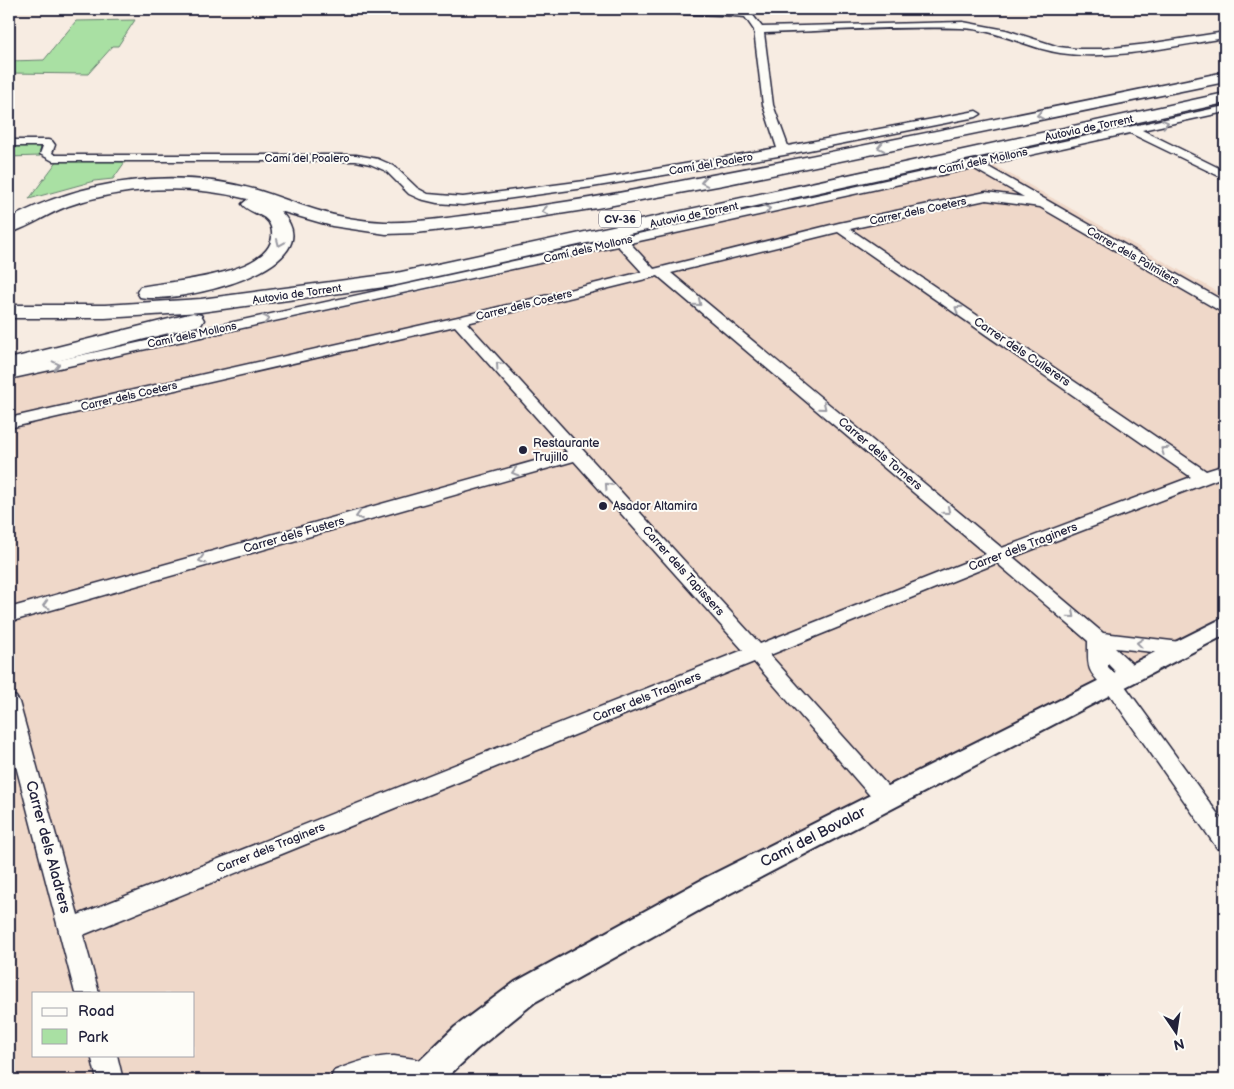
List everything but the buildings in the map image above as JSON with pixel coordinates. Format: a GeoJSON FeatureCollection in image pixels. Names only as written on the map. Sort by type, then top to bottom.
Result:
{"type":"FeatureCollection","features":[{"type":"Feature","properties":{"kind":"highway"},"geometry":{"type":"LineString","coordinates":[[9,227],[31,213],[90,194],[122,188],[188,184],[239,191],[277,202],[319,218],[366,227],[408,228],[504,217],[600,202],[794,165],[1225,78]]}},
{"type":"Feature","properties":{"kind":"highway","name":"Autovia de Torrent"},"geometry":{"type":"LineString","coordinates":[[9,298],[130,298],[201,294],[291,284],[389,269],[1225,89]]}},
{"type":"Feature","properties":{"kind":"highway","name":"Autovia de Torrent"},"geometry":{"type":"LineString","coordinates":[[9,312],[131,311],[195,307],[291,296],[392,280],[532,251],[1225,98]]}},
{"type":"Feature","properties":{"kind":"highway"},"geometry":{"type":"LineString","coordinates":[[239,191],[269,202],[316,225],[350,237],[394,242],[446,239],[564,223],[771,183],[812,178]]}},
{"type":"Feature","properties":{"kind":"highway"},"geometry":{"type":"LineString","coordinates":[[9,241],[44,220],[76,207],[154,193],[184,193],[236,198],[264,208],[280,221],[284,236],[276,253],[257,267],[212,283],[175,290],[133,293],[9,294]]}},
{"type":"Feature","properties":{"kind":"highway"},"geometry":{"type":"LineString","coordinates":[[9,366],[203,317],[396,284],[499,261],[532,251]]}},
{"type":"Feature","properties":{"kind":"street"},"geometry":{"type":"LineString","coordinates":[[624,9],[639,11],[722,12],[748,15],[759,30],[768,105],[784,152],[976,114]]}},
{"type":"Feature","properties":{"kind":"street"},"geometry":{"type":"LineString","coordinates":[[759,30],[963,25],[1006,33],[1058,50],[1076,52],[1103,52],[1148,47],[1225,35]]}},
{"type":"Feature","properties":{"kind":"street","name":"Camí dels Mollons"},"geometry":{"type":"LineString","coordinates":[[9,376],[1225,109]]}},
{"type":"Feature","properties":{"kind":"street"},"geometry":{"type":"LineString","coordinates":[[1132,130],[1225,174]]}},
{"type":"Feature","properties":{"kind":"street","name":"Camí del Poalero"},"geometry":{"type":"LineString","coordinates":[[9,143],[48,143],[46,154],[53,158],[356,158],[387,166],[399,175],[416,193],[431,198],[454,201],[592,184],[784,152]]}},
{"type":"Feature","properties":{"kind":"street","name":"Carrer dels Palmiters"},"geometry":{"type":"LineString","coordinates":[[973,163],[1225,308]]}},
{"type":"Feature","properties":{"kind":"street","name":"Carrer dels Coeters"},"geometry":{"type":"LineString","coordinates":[[9,423],[458,321],[839,227],[986,196],[1040,203]]}},
{"type":"Feature","properties":{"kind":"street","name":"Carrer dels Cullerers"},"geometry":{"type":"LineString","coordinates":[[839,227],[1204,478]]}},
{"type":"Feature","properties":{"kind":"street","name":"Carrer dels Torners"},"geometry":{"type":"LineString","coordinates":[[622,242],[1000,555],[1098,639]]}},
{"type":"Feature","properties":{"kind":"street","name":"Carrer dels Tapissers"},"geometry":{"type":"LineString","coordinates":[[458,321],[579,454],[886,800]]}},
{"type":"Feature","properties":{"kind":"street","name":"Carrer dels Fusters"},"geometry":{"type":"LineString","coordinates":[[9,615],[579,454]]}},
{"type":"Feature","properties":{"kind":"street","name":"Carrer dels Traginers"},"geometry":{"type":"LineString","coordinates":[[70,929],[1000,555],[1225,470]]}},
{"type":"Feature","properties":{"kind":"street","name":"Camí del Bovalar"},"geometry":{"type":"LineString","coordinates":[[425,1078],[466,1038],[525,992],[714,887],[1225,625]]}},
{"type":"Feature","properties":{"kind":"street"},"geometry":{"type":"LineString","coordinates":[[1182,648],[1098,639],[1098,668],[1122,679],[1225,841]]}},
{"type":"Feature","properties":{"kind":"street","name":"Carrer dels Aladrers"},"geometry":{"type":"LineString","coordinates":[[9,702],[87,992]]}},
{"type":"Feature","properties":{"kind":"street"},"geometry":{"type":"LineString","coordinates":[[104,1056],[110,1080]]}},
{"type":"Feature","properties":{"kind":"street"},"geometry":{"type":"LineString","coordinates":[[343,1080],[378,1068],[408,1069],[425,1078]]}},
{"type":"Feature","properties":{"kind":"shaded area"},"geometry":{"type":"Polygon","coordinates":[[[987,161],[1225,296],[1225,614],[531,993],[422,1080],[9,1080],[9,380],[487,277],[565,255],[987,161]]]}},
{"type":"Feature","properties":{"kind":"green space"},"geometry":{"type":"Polygon","coordinates":[[[135,20],[118,46],[113,46],[88,74],[9,73],[9,61],[44,60],[76,21],[135,20]]]}},
{"type":"Feature","properties":{"kind":"green space"},"geometry":{"type":"Polygon","coordinates":[[[9,144],[41,144],[40,156],[9,157],[9,144]]]}},
{"type":"Feature","properties":{"kind":"green space"},"geometry":{"type":"Polygon","coordinates":[[[127,159],[113,179],[94,181],[29,199],[58,160],[127,159]]]}},
{"type":"Feature","properties":{"kind":"place","name":"Restaurante Trujillo"},"geometry":{"type":"Point","coordinates":[523,450]}},
{"type":"Feature","properties":{"kind":"place","name":"Asador Altamira"},"geometry":{"type":"Point","coordinates":[603,506]}}]}
